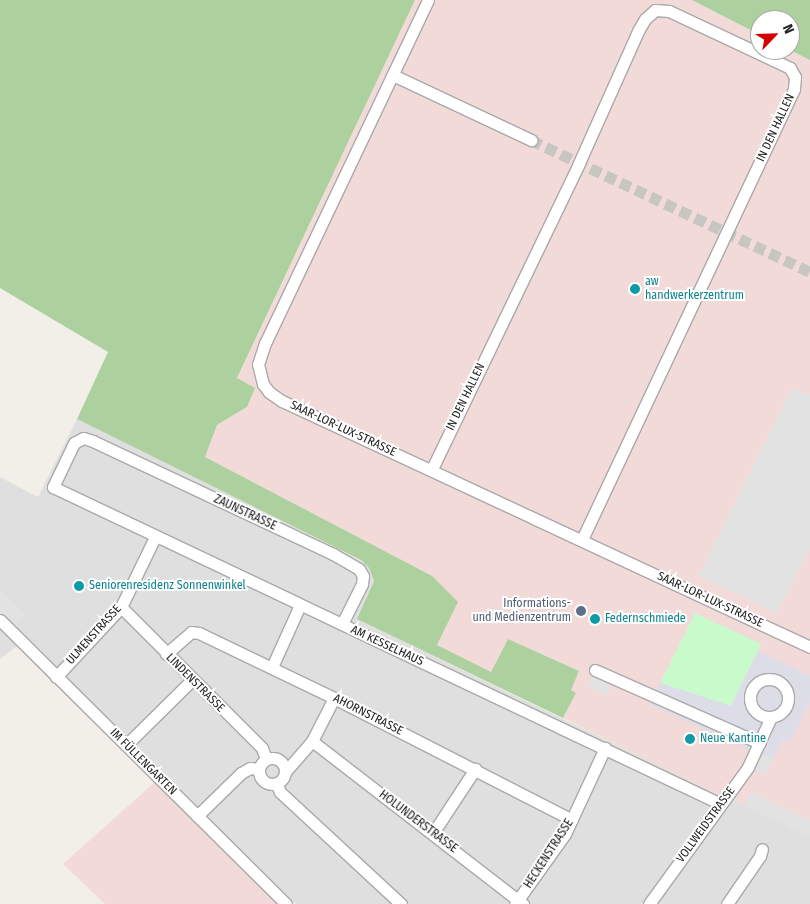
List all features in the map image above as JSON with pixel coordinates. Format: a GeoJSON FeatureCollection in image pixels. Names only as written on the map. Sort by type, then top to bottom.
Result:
{"type":"FeatureCollection","features":[{"type":"Feature","properties":{"kind":"street","name":"SAAR-LOR-LUX-STRASSE"},"geometry":{"type":"LineString","coordinates":[[428,0],[265,343],[258,364],[263,384],[269,392],[282,401],[432,469],[810,648]]}},
{"type":"Feature","properties":{"kind":"street","name":"IN DEN HALLEN"},"geometry":{"type":"LineString","coordinates":[[432,469],[645,19],[654,10],[669,11],[790,68],[795,77],[794,89],[582,540]]}},
{"type":"Feature","properties":{"kind":"street"},"geometry":{"type":"LineString","coordinates":[[393,75],[531,140]]}},
{"type":"Feature","properties":{"kind":"street","name":"ZAUNSTRASSE"},"geometry":{"type":"LineString","coordinates":[[53,487],[74,443],[83,438],[333,554],[359,568],[363,576],[362,584],[342,624]]}},
{"type":"Feature","properties":{"kind":"street","name":"AM KESSELHAUS"},"geometry":{"type":"LineString","coordinates":[[53,487],[721,804]]}},
{"type":"Feature","properties":{"kind":"street","name":"ULMENSTRASSE"},"geometry":{"type":"LineString","coordinates":[[56,677],[121,608],[155,537]]}},
{"type":"Feature","properties":{"kind":"street"},"geometry":{"type":"LineString","coordinates":[[272,667],[300,605]]}},
{"type":"Feature","properties":{"kind":"street","name":"LINDENSTRASSE"},"geometry":{"type":"LineString","coordinates":[[121,608],[262,748],[263,764]]}},
{"type":"Feature","properties":{"kind":"street","name":"IM FÜLLENGARTEN"},"geometry":{"type":"LineString","coordinates":[[0,620],[286,904]]}},
{"type":"Feature","properties":{"kind":"street","name":"AHORNSTRASSE"},"geometry":{"type":"LineString","coordinates":[[166,654],[191,632],[199,633],[334,698],[572,820]]}},
{"type":"Feature","properties":{"kind":"street"},"geometry":{"type":"LineString","coordinates":[[595,670],[760,743]]}},
{"type":"Feature","properties":{"kind":"street"},"geometry":{"type":"LineString","coordinates":[[126,745],[192,680]]}},
{"type":"Feature","properties":{"kind":"street"},"geometry":{"type":"LineString","coordinates":[[263,764],[264,780],[276,783],[280,781],[285,772],[312,741],[334,698]]}},
{"type":"Feature","properties":{"kind":"street","name":"VOLLWEIDSTRASSE"},"geometry":{"type":"LineString","coordinates":[[649,904],[748,767],[771,717]]}},
{"type":"Feature","properties":{"kind":"street","name":"HOLUNDERSTRASSE"},"geometry":{"type":"LineString","coordinates":[[312,741],[433,833],[519,902]]}},
{"type":"Feature","properties":{"kind":"street","name":"HECKENSTRASSE"},"geometry":{"type":"LineString","coordinates":[[519,902],[572,820],[605,748]]}},
{"type":"Feature","properties":{"kind":"street"},"geometry":{"type":"LineString","coordinates":[[197,816],[241,773],[250,768],[263,764],[272,758],[279,760],[284,765],[285,772]]}},
{"type":"Feature","properties":{"kind":"street"},"geometry":{"type":"LineString","coordinates":[[433,833],[475,769]]}},
{"type":"Feature","properties":{"kind":"street"},"geometry":{"type":"LineString","coordinates":[[276,783],[280,792],[401,904]]}},
{"type":"Feature","properties":{"kind":"street"},"geometry":{"type":"LineString","coordinates":[[727,904],[760,856],[762,849]]}},
{"type":"Feature","properties":{"kind":"shaded area"},"geometry":{"type":"Polygon","coordinates":[[[415,0],[692,0],[750,30],[750,60],[800,60],[800,55],[810,60],[810,837],[744,805],[721,791],[718,795],[563,718],[576,693],[570,691],[579,671],[508,639],[491,672],[437,645],[458,602],[205,457],[217,425],[247,407],[237,379],[415,0]]]}},
{"type":"Feature","properties":{"kind":"shaded area"},"geometry":{"type":"Polygon","coordinates":[[[792,388],[810,396],[810,546],[777,613],[699,576],[792,388]]]}},
{"type":"Feature","properties":{"kind":"shaded area"},"geometry":{"type":"Polygon","coordinates":[[[77,419],[361,560],[369,568],[374,581],[357,619],[718,794],[721,791],[744,805],[810,837],[810,904],[296,904],[28,638],[0,659],[0,477],[38,497],[77,419]]]}},
{"type":"Feature","properties":{"kind":"shaded area"},"geometry":{"type":"Polygon","coordinates":[[[0,589],[26,615],[10,630],[0,620],[0,589]]]}},
{"type":"Feature","properties":{"kind":"shaded area"},"geometry":{"type":"Polygon","coordinates":[[[758,651],[810,676],[810,702],[794,735],[788,742],[783,740],[773,759],[762,754],[755,770],[742,765],[749,750],[651,705],[660,683],[731,706],[758,651]]]}},
{"type":"Feature","properties":{"kind":"shaded area"},"geometry":{"type":"Polygon","coordinates":[[[595,670],[614,679],[606,695],[588,686],[595,670]]]}},
{"type":"Feature","properties":{"kind":"shaded area"},"geometry":{"type":"Polygon","coordinates":[[[763,754],[773,759],[765,775],[755,770],[763,754]]]}},
{"type":"Feature","properties":{"kind":"shaded area"},"geometry":{"type":"Polygon","coordinates":[[[155,782],[279,904],[105,904],[63,864],[155,782]]]}},
{"type":"Feature","properties":{"kind":"shaded area"},"geometry":{"type":"Polygon","coordinates":[[[751,792],[810,821],[810,837],[744,805],[751,792]]]}},
{"type":"Feature","properties":{"kind":"green space"},"geometry":{"type":"Polygon","coordinates":[[[0,0],[415,0],[237,378],[255,388],[247,407],[217,425],[205,457],[432,576],[458,602],[437,645],[491,672],[508,639],[579,671],[571,690],[576,693],[563,718],[357,619],[374,581],[369,568],[361,560],[77,419],[108,352],[0,288],[0,0]]]}},
{"type":"Feature","properties":{"kind":"green space"},"geometry":{"type":"Polygon","coordinates":[[[692,0],[810,0],[810,60],[800,55],[800,10],[750,10],[750,30],[692,0]]]}},
{"type":"Feature","properties":{"kind":"green space"},"geometry":{"type":"Polygon","coordinates":[[[695,613],[761,644],[731,706],[660,683],[695,613]]]}},
{"type":"Feature","properties":{"kind":"tunnel"},"geometry":{"type":"LineString","coordinates":[[531,140],[810,272]]}},
{"type":"Feature","properties":{"kind":"place","name":"aw handwerkerzentrum"},"geometry":{"type":"Point","coordinates":[635,289]}},
{"type":"Feature","properties":{"kind":"place","name":"Seniorenresidenz Sonnenwinkel"},"geometry":{"type":"Point","coordinates":[79,586]}},
{"type":"Feature","properties":{"kind":"place","name":"Informations- und Medienzentrum"},"geometry":{"type":"Point","coordinates":[581,611]}},
{"type":"Feature","properties":{"kind":"place","name":"Federnschmiede"},"geometry":{"type":"Point","coordinates":[595,619]}},
{"type":"Feature","properties":{"kind":"place","name":"Neue Kantine"},"geometry":{"type":"Point","coordinates":[690,739]}}]}
